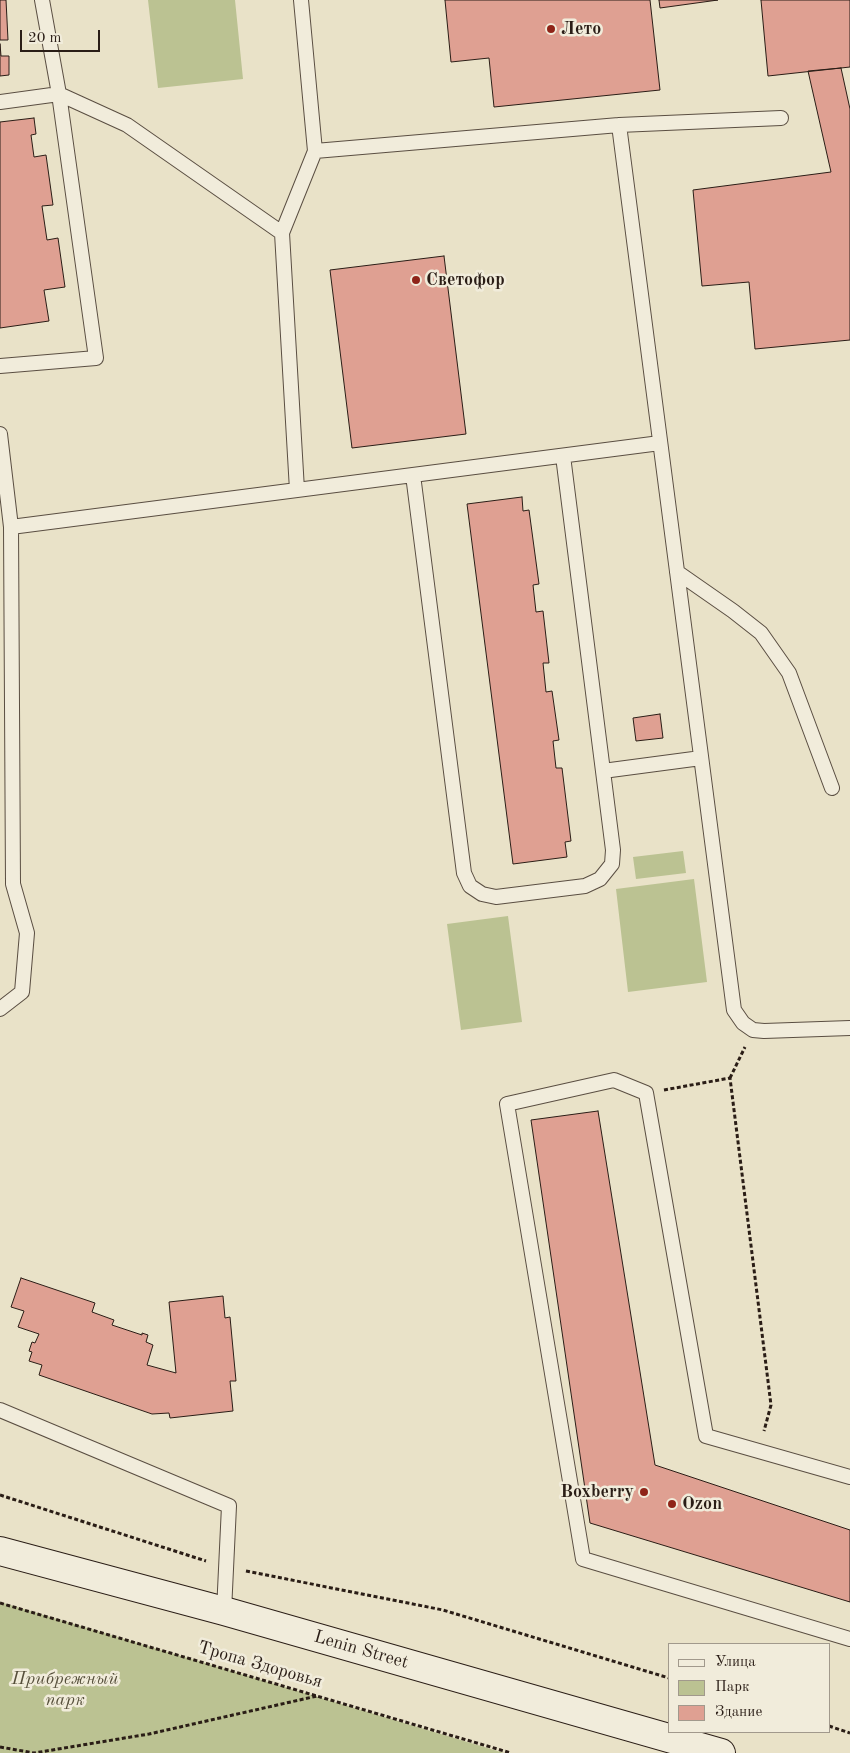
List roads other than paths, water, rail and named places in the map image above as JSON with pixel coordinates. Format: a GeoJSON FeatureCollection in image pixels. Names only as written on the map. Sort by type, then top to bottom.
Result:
{"type":"FeatureCollection","features":[{"type":"Feature","properties":{"kind":"street","name":"Lenin Street"},"geometry":{"type":"LineString","coordinates":[[0,1551],[224,1611],[721,1753]]}},
{"type":"Feature","properties":{"kind":"lane"},"geometry":{"type":"LineString","coordinates":[[0,366],[96,358],[59,94],[42,0]]}},
{"type":"Feature","properties":{"kind":"lane"},"geometry":{"type":"LineString","coordinates":[[297,490],[282,233],[315,151],[301,0]]}},
{"type":"Feature","properties":{"kind":"lane"},"geometry":{"type":"LineString","coordinates":[[0,102],[59,94],[127,124],[282,233]]}},
{"type":"Feature","properties":{"kind":"lane"},"geometry":{"type":"LineString","coordinates":[[315,151],[619,125],[781,118]]}},
{"type":"Feature","properties":{"kind":"lane"},"geometry":{"type":"LineString","coordinates":[[619,125],[734,1010],[743,1022],[753,1030],[850,1028]]}},
{"type":"Feature","properties":{"kind":"lane"},"geometry":{"type":"LineString","coordinates":[[0,434],[10,527],[13,884],[27,933],[22,992],[0,1009]]}},
{"type":"Feature","properties":{"kind":"lane"},"geometry":{"type":"LineString","coordinates":[[10,527],[660,443]]}},
{"type":"Feature","properties":{"kind":"lane"},"geometry":{"type":"LineString","coordinates":[[413,475],[464,873],[470,886],[482,894],[496,897],[585,886],[600,879],[612,864],[613,850],[563,456]]}},
{"type":"Feature","properties":{"kind":"lane"},"geometry":{"type":"LineString","coordinates":[[677,572],[733,611],[761,633],[767,641],[789,673],[832,788]]}},
{"type":"Feature","properties":{"kind":"lane"},"geometry":{"type":"LineString","coordinates":[[603,771],[702,758]]}},
{"type":"Feature","properties":{"kind":"lane"},"geometry":{"type":"LineString","coordinates":[[850,1477],[706,1436],[646,1093],[614,1080],[507,1104],[583,1559],[850,1639]]}},
{"type":"Feature","properties":{"kind":"lane"},"geometry":{"type":"LineString","coordinates":[[0,1410],[228,1506],[224,1611]]}},
{"type":"Feature","properties":{"kind":"place","name":"Лето"},"geometry":{"type":"Point","coordinates":[551,29]}},
{"type":"Feature","properties":{"kind":"place","name":"Светофор"},"geometry":{"type":"Point","coordinates":[416,280]}},
{"type":"Feature","properties":{"kind":"place","name":"Boxberry"},"geometry":{"type":"Point","coordinates":[644,1492]}},
{"type":"Feature","properties":{"kind":"place","name":"Ozon"},"geometry":{"type":"Point","coordinates":[672,1504]}},
{"type":"Feature","properties":{"kind":"park label","name":"Прибрежный парк"},"geometry":{"type":"Point","coordinates":[65,1689]}}]}
